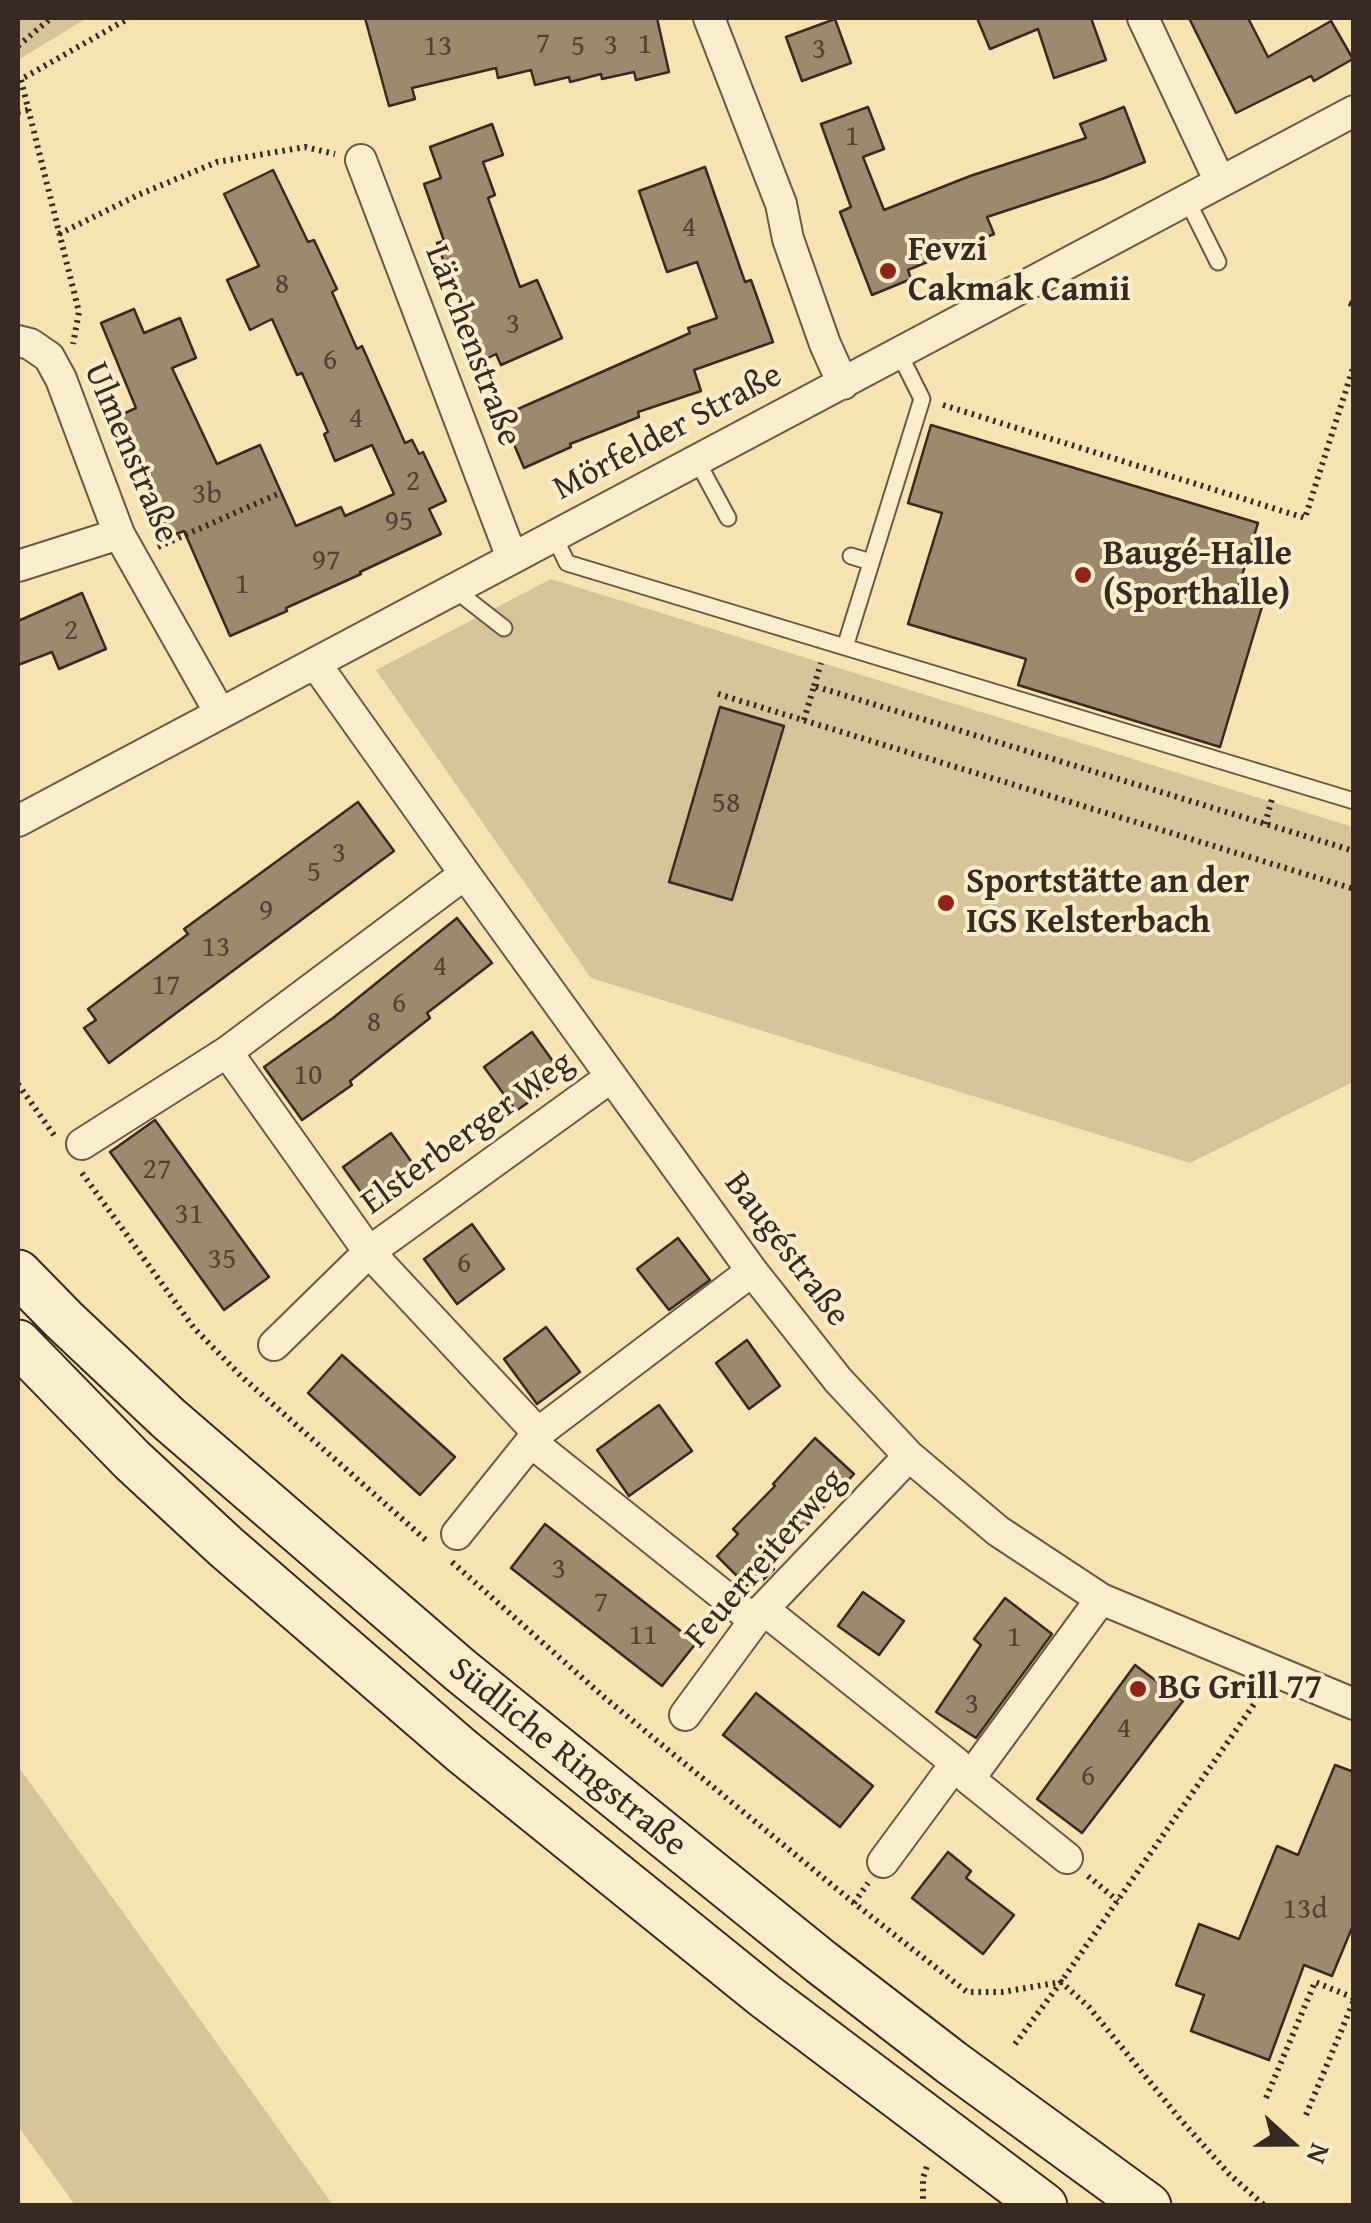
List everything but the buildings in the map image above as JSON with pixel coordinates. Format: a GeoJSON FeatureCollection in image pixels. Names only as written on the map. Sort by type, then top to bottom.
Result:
{"type":"FeatureCollection","features":[{"type":"Feature","properties":{"kind":"main road","name":"Südliche Ringstraße"},"geometry":{"type":"LineString","coordinates":[[18,1273],[169,1419],[532,1731],[821,1962],[1148,2206]]}},
{"type":"Feature","properties":{"kind":"main road","name":"Südliche Ringstraße"},"geometry":{"type":"LineString","coordinates":[[18,1343],[132,1460],[226,1548],[462,1752],[766,1996],[1044,2206]]}},
{"type":"Feature","properties":{"kind":"street"},"geometry":{"type":"LineString","coordinates":[[709,18],[780,204],[788,240],[825,344],[843,384]]}},
{"type":"Feature","properties":{"kind":"street"},"geometry":{"type":"LineString","coordinates":[[1143,18],[1220,182]]}},
{"type":"Feature","properties":{"kind":"street","name":"Mörfelder Straße"},"geometry":{"type":"LineString","coordinates":[[18,822],[1354,111]]}},
{"type":"Feature","properties":{"kind":"street","name":"Lärchenstraße"},"geometry":{"type":"LineString","coordinates":[[361,160],[512,558]]}},
{"type":"Feature","properties":{"kind":"street","name":"Ulmenstraße"},"geometry":{"type":"LineString","coordinates":[[18,341],[49,357],[61,378],[125,546],[220,713]]}},
{"type":"Feature","properties":{"kind":"street"},"geometry":{"type":"LineString","coordinates":[[18,566],[125,546]]}},
{"type":"Feature","properties":{"kind":"street","name":"Baugéstraße"},"geometry":{"type":"LineString","coordinates":[[315,663],[752,1270],[838,1380],[909,1456],[998,1531],[1102,1599],[1354,1704]]}},
{"type":"Feature","properties":{"kind":"street"},"geometry":{"type":"LineString","coordinates":[[74,1153],[227,1052],[464,874]]}},
{"type":"Feature","properties":{"kind":"street"},"geometry":{"type":"LineString","coordinates":[[227,1052],[369,1252]]}},
{"type":"Feature","properties":{"kind":"street","name":"Elsterberger Weg"},"geometry":{"type":"LineString","coordinates":[[274,1344],[369,1252],[611,1076]]}},
{"type":"Feature","properties":{"kind":"street","name":"Elsterberger Weg"},"geometry":{"type":"LineString","coordinates":[[369,1252],[535,1437],[963,1771],[1067,1858]]}},
{"type":"Feature","properties":{"kind":"street"},"geometry":{"type":"LineString","coordinates":[[457,1534],[535,1437],[752,1270]]}},
{"type":"Feature","properties":{"kind":"street","name":"Feuerreiterweg"},"geometry":{"type":"LineString","coordinates":[[685,1715],[758,1614],[909,1456]]}},
{"type":"Feature","properties":{"kind":"street"},"geometry":{"type":"LineString","coordinates":[[883,1862],[963,1771],[1102,1599]]}},
{"type":"Feature","properties":{"kind":"lane"},"geometry":{"type":"LineString","coordinates":[[1187,200],[1218,262]]}},
{"type":"Feature","properties":{"kind":"lane"},"geometry":{"type":"LineString","coordinates":[[845,647],[922,399],[899,353]]}},
{"type":"Feature","properties":{"kind":"lane"},"geometry":{"type":"LineString","coordinates":[[697,460],[728,518]]}},
{"type":"Feature","properties":{"kind":"lane"},"geometry":{"type":"LineString","coordinates":[[554,536],[567,563],[1354,801]]}},
{"type":"Feature","properties":{"kind":"lane"},"geometry":{"type":"LineString","coordinates":[[850,556],[872,562]]}},
{"type":"Feature","properties":{"kind":"lane"},"geometry":{"type":"LineString","coordinates":[[454,589],[504,628]]}},
{"type":"Feature","properties":{"kind":"path"},"geometry":{"type":"LineString","coordinates":[[18,46],[51,18]]}},
{"type":"Feature","properties":{"kind":"path"},"geometry":{"type":"LineString","coordinates":[[61,378],[75,340],[79,312],[19,81],[129,18]]}},
{"type":"Feature","properties":{"kind":"path"},"geometry":{"type":"LineString","coordinates":[[18,112],[28,110]]}},
{"type":"Feature","properties":{"kind":"path"},"geometry":{"type":"LineString","coordinates":[[59,234],[217,162],[305,148],[361,160]]}},
{"type":"Feature","properties":{"kind":"path"},"geometry":{"type":"LineString","coordinates":[[922,399],[1305,518],[1354,366]]}},
{"type":"Feature","properties":{"kind":"path"},"geometry":{"type":"LineString","coordinates":[[125,546],[280,493]]}},
{"type":"Feature","properties":{"kind":"path"},"geometry":{"type":"LineString","coordinates":[[804,720],[822,660]]}},
{"type":"Feature","properties":{"kind":"path"},"geometry":{"type":"LineString","coordinates":[[814,686],[1354,851]]}},
{"type":"Feature","properties":{"kind":"path"},"geometry":{"type":"LineString","coordinates":[[718,694],[1354,888]]}},
{"type":"Feature","properties":{"kind":"path"},"geometry":{"type":"LineString","coordinates":[[1264,824],[1274,795]]}},
{"type":"Feature","properties":{"kind":"path"},"geometry":{"type":"LineString","coordinates":[[18,1084],[74,1153],[194,1328],[241,1376],[604,1698],[968,1992],[1002,1992],[1061,1982]]}},
{"type":"Feature","properties":{"kind":"path"},"geometry":{"type":"LineString","coordinates":[[1015,2044],[1277,1672]]}},
{"type":"Feature","properties":{"kind":"path"},"geometry":{"type":"LineString","coordinates":[[1067,1858],[1118,1900]]}},
{"type":"Feature","properties":{"kind":"path"},"geometry":{"type":"LineString","coordinates":[[1061,1982],[1089,2007],[1229,2174],[1265,2206]]}},
{"type":"Feature","properties":{"kind":"path"},"geometry":{"type":"LineString","coordinates":[[1266,2098],[1315,1982],[1354,1999],[1306,2115]]}},
{"type":"Feature","properties":{"kind":"path"},"geometry":{"type":"LineString","coordinates":[[925,2206],[923,2178],[931,2156]]}},
{"type":"Feature","properties":{"kind":"shaded area"},"geometry":{"type":"Polygon","coordinates":[[[18,18],[87,18],[18,60],[18,18]]]}},
{"type":"Feature","properties":{"kind":"shaded area","name":"Sportstätte an der IGS Kelsterbach"},"geometry":{"type":"Polygon","coordinates":[[[551,579],[1353,827],[1353,1082],[1190,1163],[591,978],[376,670],[551,579]]]}},
{"type":"Feature","properties":{"kind":"shaded area"},"geometry":{"type":"Polygon","coordinates":[[[18,1766],[333,2205],[75,2205],[18,2126],[18,1766]]]}},
{"type":"Feature","properties":{"kind":"place","name":"Fevzi Cakmak Camii"},"geometry":{"type":"Point","coordinates":[888,271]}},
{"type":"Feature","properties":{"kind":"place","name":"Baugé-Halle (Sporthalle)"},"geometry":{"type":"Point","coordinates":[1083,575]}},
{"type":"Feature","properties":{"kind":"place","name":"Sportstätte an der IGS Kelsterbach"},"geometry":{"type":"Point","coordinates":[946,903]}},
{"type":"Feature","properties":{"kind":"place","name":"BG Grill 77"},"geometry":{"type":"Point","coordinates":[1138,1689]}}]}
